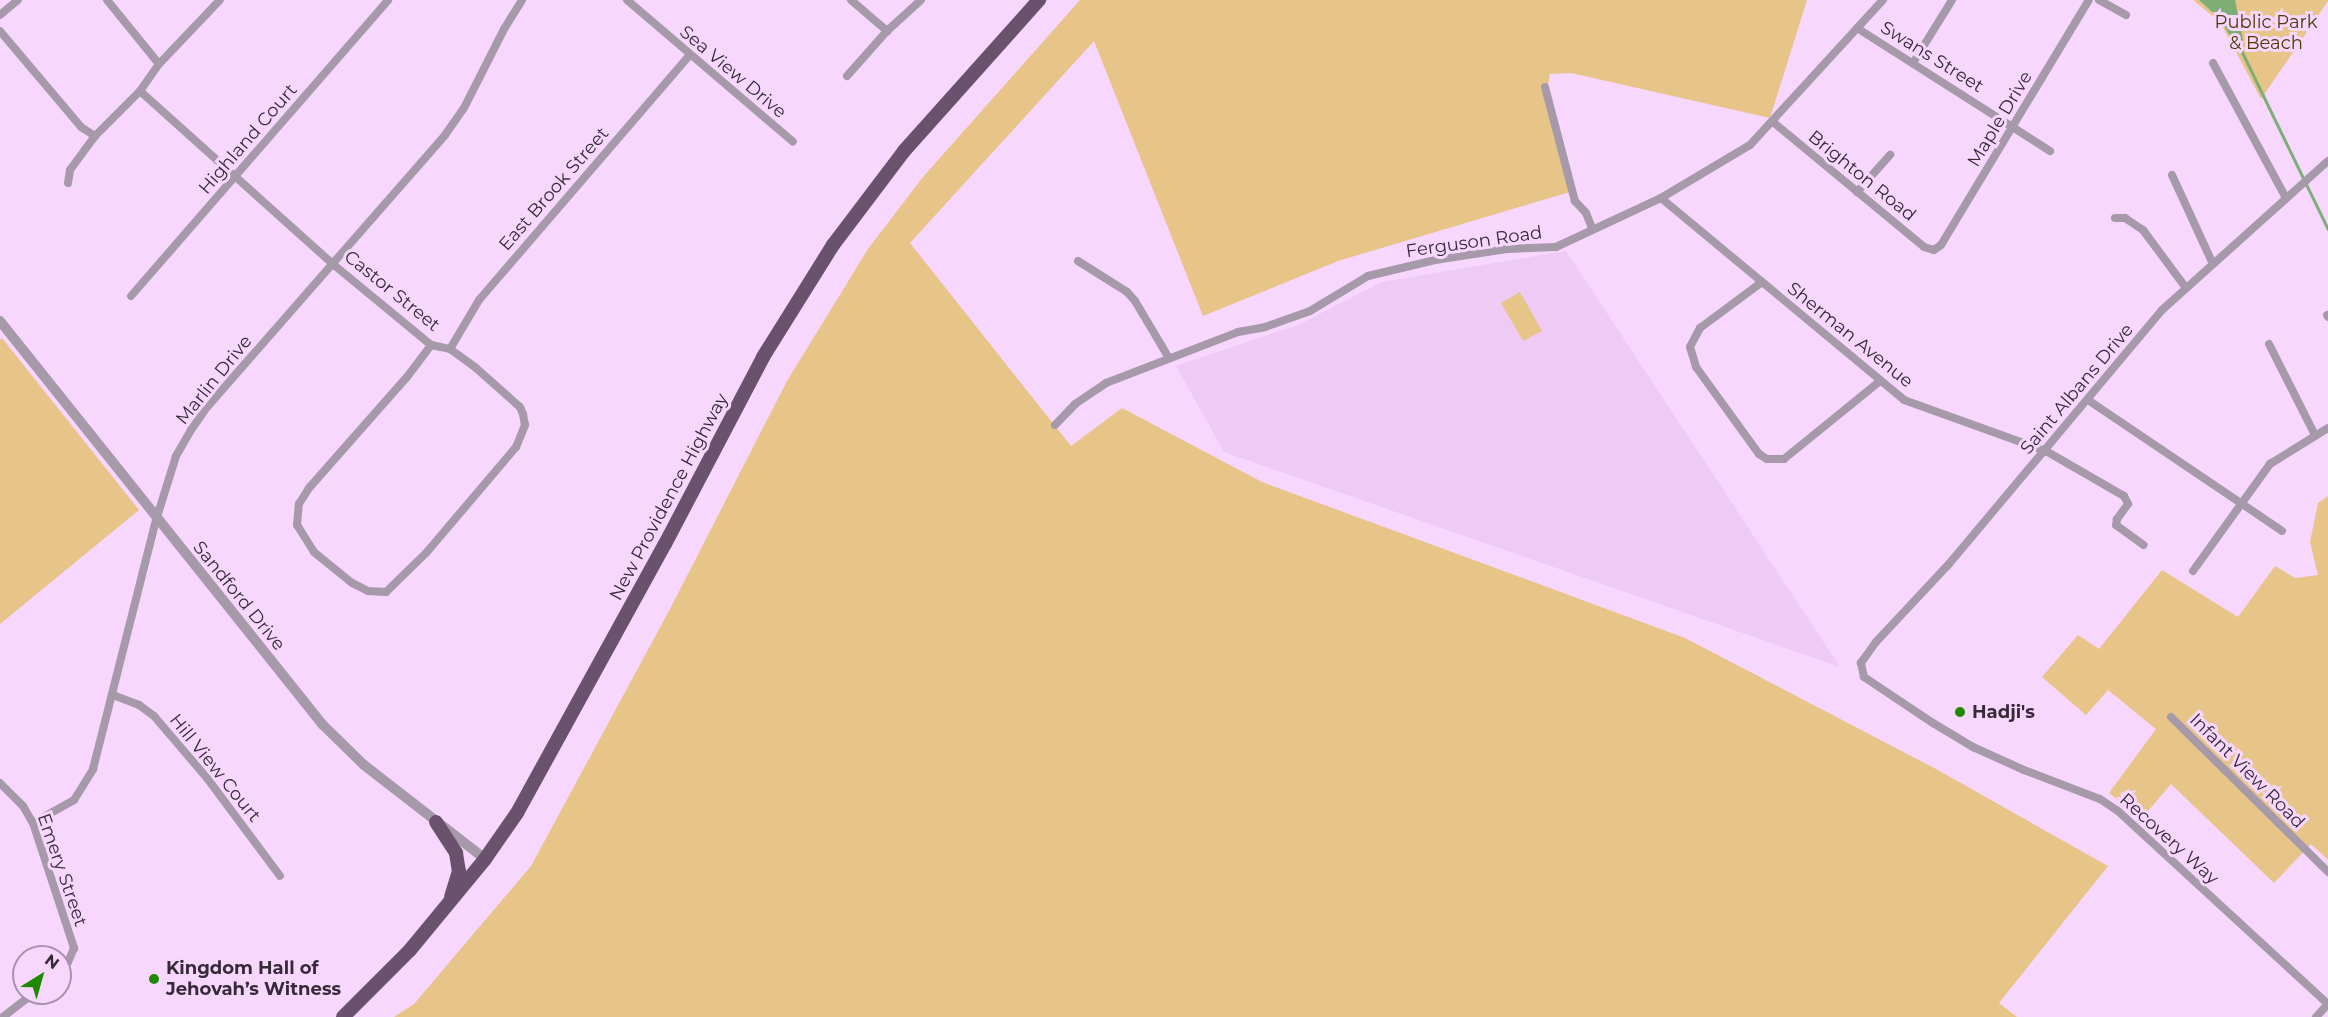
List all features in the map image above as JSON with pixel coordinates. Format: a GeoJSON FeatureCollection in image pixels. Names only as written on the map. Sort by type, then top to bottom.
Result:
{"type":"FeatureCollection","features":[{"type":"Feature","properties":{"kind":"highway","name":"New Providence Highway"},"geometry":{"type":"LineString","coordinates":[[343,1017],[410,950],[485,859],[549,760],[763,357],[810,279],[904,151],[1039,0]]}},
{"type":"Feature","properties":{"kind":"highway"},"geometry":{"type":"LineString","coordinates":[[436,822],[456,854],[459,871],[448,904]]}},
{"type":"Feature","properties":{"kind":"street"},"geometry":{"type":"LineString","coordinates":[[0,15],[18,0]]}},
{"type":"Feature","properties":{"kind":"street"},"geometry":{"type":"LineString","coordinates":[[107,0],[159,64]]}},
{"type":"Feature","properties":{"kind":"street"},"geometry":{"type":"LineString","coordinates":[[68,183],[70,170],[95,136],[140,91],[159,64],[220,0]]}},
{"type":"Feature","properties":{"kind":"street","name":"Highland Court"},"geometry":{"type":"LineString","coordinates":[[131,296],[388,0]]}},
{"type":"Feature","properties":{"kind":"street","name":"Marlin Drive"},"geometry":{"type":"LineString","coordinates":[[33,823],[74,800],[93,769],[156,520],[176,456],[191,430],[208,406],[334,265],[445,135],[464,108],[504,29],[522,0]]}},
{"type":"Feature","properties":{"kind":"street","name":"Sea View Drive"},"geometry":{"type":"LineString","coordinates":[[627,0],[793,142]]}},
{"type":"Feature","properties":{"kind":"street"},"geometry":{"type":"LineString","coordinates":[[851,0],[886,32]]}},
{"type":"Feature","properties":{"kind":"street"},"geometry":{"type":"LineString","coordinates":[[848,76],[886,32],[921,0]]}},
{"type":"Feature","properties":{"kind":"street","name":"Ferguson Road"},"geometry":{"type":"LineString","coordinates":[[1055,425],[1075,404],[1106,383],[1238,332],[1265,327],[1310,311],[1368,276],[1435,260],[1507,249],[1556,247],[1661,198],[1750,146],[1883,0]]}},
{"type":"Feature","properties":{"kind":"street"},"geometry":{"type":"LineString","coordinates":[[1912,63],[1952,0]]}},
{"type":"Feature","properties":{"kind":"street","name":"Maple Drive"},"geometry":{"type":"LineString","coordinates":[[1934,250],[1941,245],[2089,0]]}},
{"type":"Feature","properties":{"kind":"street"},"geometry":{"type":"LineString","coordinates":[[2099,0],[2126,15]]}},
{"type":"Feature","properties":{"kind":"street","name":"Swans Street"},"geometry":{"type":"LineString","coordinates":[[1857,28],[2050,152]]}},
{"type":"Feature","properties":{"kind":"street"},"geometry":{"type":"LineString","coordinates":[[0,31],[75,121],[95,136]]}},
{"type":"Feature","properties":{"kind":"street","name":"East Brook Street"},"geometry":{"type":"LineString","coordinates":[[450,350],[479,300],[690,55]]}},
{"type":"Feature","properties":{"kind":"street"},"geometry":{"type":"LineString","coordinates":[[2212,63],[2286,198]]}},
{"type":"Feature","properties":{"kind":"street"},"geometry":{"type":"LineString","coordinates":[[1545,87],[1575,201],[1586,213],[1593,230]]}},
{"type":"Feature","properties":{"kind":"street","name":"Castor Street"},"geometry":{"type":"LineString","coordinates":[[140,91],[334,265],[431,345],[450,350],[476,368],[520,407],[525,425],[516,447],[411,569],[386,592],[368,591],[352,584],[315,552],[302,534],[297,516],[299,504],[309,488],[407,377],[431,345]]}},
{"type":"Feature","properties":{"kind":"street","name":"Brighton Road"},"geometry":{"type":"LineString","coordinates":[[1773,122],[1924,247],[1934,250]]}},
{"type":"Feature","properties":{"kind":"street"},"geometry":{"type":"LineString","coordinates":[[1857,192],[1890,155]]}},
{"type":"Feature","properties":{"kind":"street","name":"Saint Albans Drive"},"geometry":{"type":"LineString","coordinates":[[1867,652],[1947,566],[2046,451],[2162,310],[2328,161]]}},
{"type":"Feature","properties":{"kind":"street"},"geometry":{"type":"LineString","coordinates":[[2172,175],[2213,264]]}},
{"type":"Feature","properties":{"kind":"street","name":"Sherman Avenue"},"geometry":{"type":"LineString","coordinates":[[1661,198],[1880,381],[1912,404],[2046,451],[2124,495],[2128,504],[2117,519],[2116,525],[2144,545]]}},
{"type":"Feature","properties":{"kind":"street"},"geometry":{"type":"LineString","coordinates":[[2115,218],[2125,218],[2143,230],[2186,288]]}},
{"type":"Feature","properties":{"kind":"street"},"geometry":{"type":"LineString","coordinates":[[1078,261],[1127,292],[1146,318],[1169,358]]}},
{"type":"Feature","properties":{"kind":"street"},"geometry":{"type":"LineString","coordinates":[[1762,282],[1700,328],[1690,347],[1696,367],[1759,454],[1767,459],[1784,459],[1880,381]]}},
{"type":"Feature","properties":{"kind":"street","name":"Sandford Drive"},"geometry":{"type":"LineString","coordinates":[[0,321],[156,520],[322,724],[357,759],[485,859]]}},
{"type":"Feature","properties":{"kind":"street"},"geometry":{"type":"LineString","coordinates":[[2269,344],[2315,435]]}},
{"type":"Feature","properties":{"kind":"street"},"geometry":{"type":"LineString","coordinates":[[2088,400],[2282,531]]}},
{"type":"Feature","properties":{"kind":"street"},"geometry":{"type":"LineString","coordinates":[[2193,571],[2270,464],[2328,428]]}},
{"type":"Feature","properties":{"kind":"street","name":"Recovery Way"},"geometry":{"type":"LineString","coordinates":[[1867,652],[1861,663],[1864,678],[1933,723],[1973,747],[2024,770],[2100,799],[2118,811],[2328,1004]]}},
{"type":"Feature","properties":{"kind":"street","name":"Hill View Court"},"geometry":{"type":"LineString","coordinates":[[112,695],[139,705],[154,716],[207,778],[280,876]]}},
{"type":"Feature","properties":{"kind":"street","name":"Infant View Road"},"geometry":{"type":"LineString","coordinates":[[2171,717],[2328,873]]}},
{"type":"Feature","properties":{"kind":"street","name":"Emery Street"},"geometry":{"type":"LineString","coordinates":[[0,785],[22,806],[33,823],[74,948],[72,953]]}},
{"type":"Feature","properties":{"kind":"street"},"geometry":{"type":"LineString","coordinates":[[2316,1017],[2328,1004]]}},
{"type":"Feature","properties":{"kind":"street"},"geometry":{"type":"LineString","coordinates":[[3,1017],[18,1005]]}},
{"type":"Feature","properties":{"kind":"shaded area"},"geometry":{"type":"Polygon","coordinates":[[[2199,0],[2235,0],[2244,45],[2238,48],[2236,46],[2220,19],[2199,0]]]}},
{"type":"Feature","properties":{"kind":"shaded area"},"geometry":{"type":"Polygon","coordinates":[[[1566,251],[1840,667],[1224,452],[1176,366],[1298,325],[1382,282],[1566,251]]]}},
{"type":"Feature","properties":{"kind":"green space"},"geometry":{"type":"Polygon","coordinates":[[[1080,0],[1807,0],[1770,118],[1571,73],[1550,74],[1547,91],[1570,192],[1338,261],[1203,316],[1094,41],[910,243],[1071,446],[1122,408],[1262,482],[1685,638],[1936,769],[2108,866],[1999,1003],[2017,1017],[394,1017],[414,1004],[531,866],[670,609],[787,381],[868,249],[923,177],[1080,0]]]}},
{"type":"Feature","properties":{"kind":"green space","name":"Public Park & Beach"},"geometry":{"type":"Polygon","coordinates":[[[2193,0],[2328,1],[2261,99],[2220,22],[2193,0]]]}},
{"type":"Feature","properties":{"kind":"green space"},"geometry":{"type":"Polygon","coordinates":[[[1520,292],[1542,331],[1523,341],[1501,303],[1520,292]]]}},
{"type":"Feature","properties":{"kind":"green space"},"geometry":{"type":"Polygon","coordinates":[[[2,338],[139,510],[0,624],[0,340],[2,338]]]}},
{"type":"Feature","properties":{"kind":"green space"},"geometry":{"type":"Polygon","coordinates":[[[2328,496],[2328,860],[2311,844],[2274,883],[2171,784],[2142,818],[2109,793],[2156,729],[2108,690],[2086,715],[2042,677],[2078,635],[2099,649],[2162,570],[2238,617],[2275,566],[2295,578],[2318,575],[2310,542],[2318,503],[2328,496]]]}},
{"type":"Feature","properties":{"kind":"waterway"},"geometry":{"type":"LineString","coordinates":[[2238,44],[2328,229]]}},
{"type":"Feature","properties":{"kind":"place","name":"Hadji's"},"geometry":{"type":"Point","coordinates":[1960,712]}},
{"type":"Feature","properties":{"kind":"place","name":"Kingdom Hall of Jehovah’s Witness"},"geometry":{"type":"Point","coordinates":[154,979]}}]}
